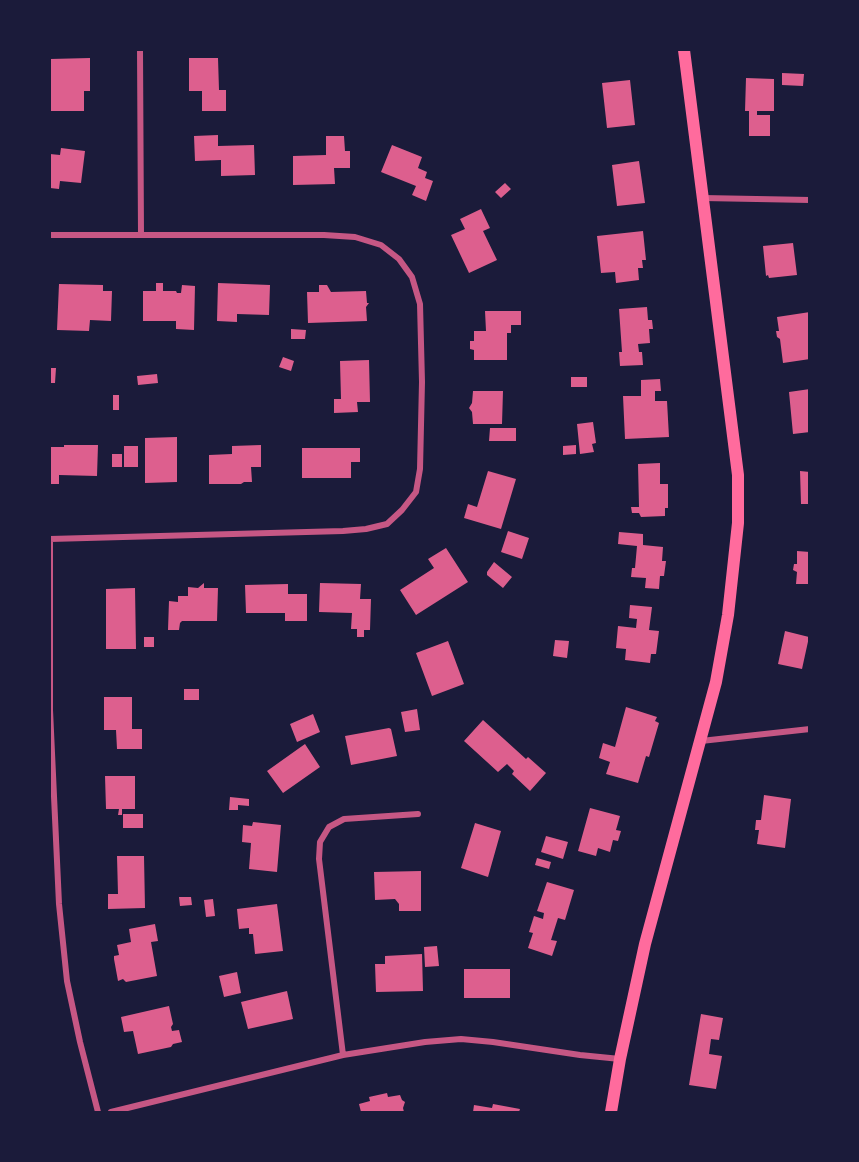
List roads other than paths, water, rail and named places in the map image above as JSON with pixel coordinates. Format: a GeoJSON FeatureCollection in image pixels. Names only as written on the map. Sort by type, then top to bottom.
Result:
{"type":"FeatureCollection","features":[{"type":"Feature","properties":{"kind":"main road"},"geometry":{"type":"LineString","coordinates":[[611,1113],[620,1059],[645,944],[716,682],[728,615],[738,523],[738,475],[684,50]]}},
{"type":"Feature","properties":{"kind":"street"},"geometry":{"type":"LineString","coordinates":[[140,50],[141,235]]}},
{"type":"Feature","properties":{"kind":"street"},"geometry":{"type":"LineString","coordinates":[[703,198],[810,200]]}},
{"type":"Feature","properties":{"kind":"street"},"geometry":{"type":"LineString","coordinates":[[50,235],[355,237],[381,245],[399,259],[412,277],[420,304],[422,382],[420,469],[416,492],[387,524],[343,531],[50,539],[50,710],[59,904],[67,981],[98,1113]]}},
{"type":"Feature","properties":{"kind":"street"},"geometry":{"type":"LineString","coordinates":[[700,741],[810,729]]}},
{"type":"Feature","properties":{"kind":"street"},"geometry":{"type":"LineString","coordinates":[[343,1055],[319,859],[320,842],[329,827],[344,819],[418,814]]}},
{"type":"Feature","properties":{"kind":"street"},"geometry":{"type":"LineString","coordinates":[[111,1113],[343,1055],[425,1042],[461,1039],[620,1059]]}}]}
